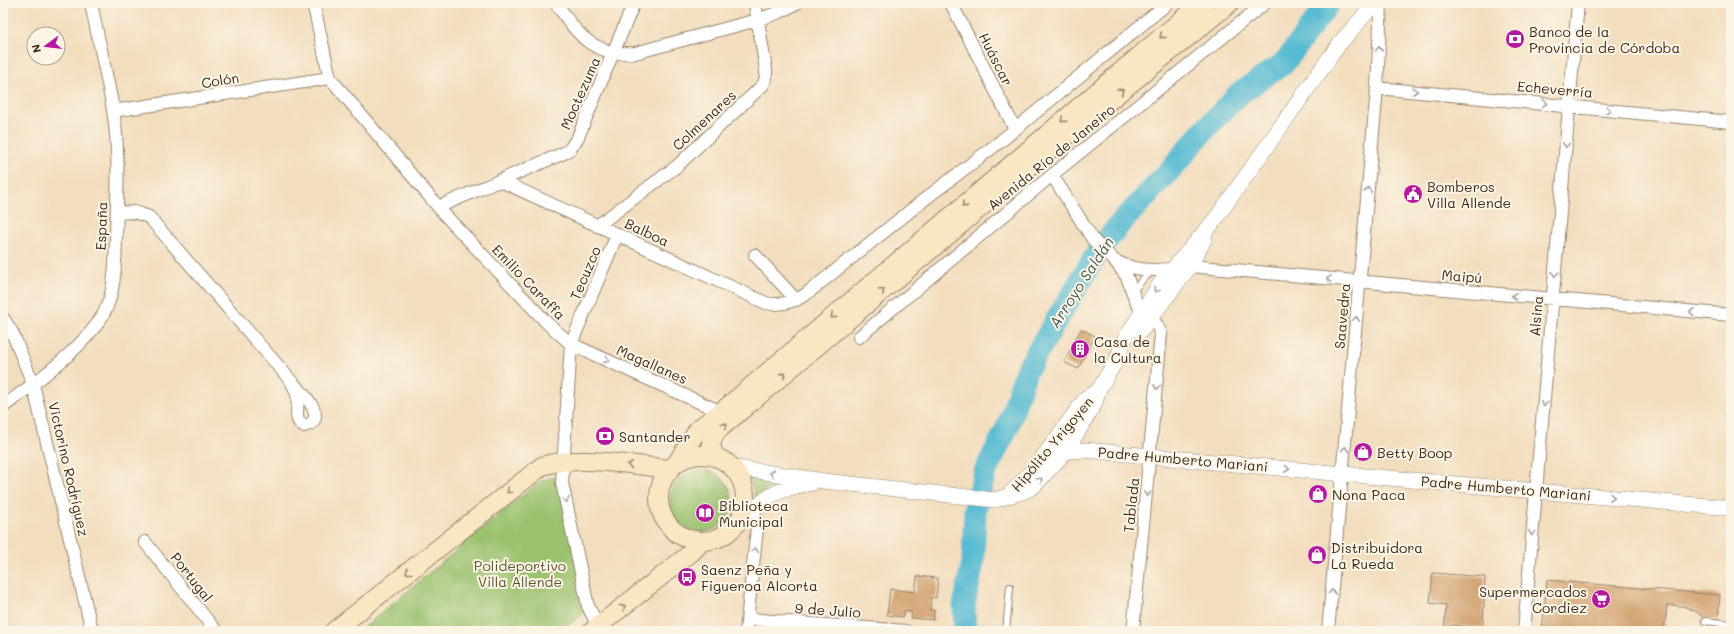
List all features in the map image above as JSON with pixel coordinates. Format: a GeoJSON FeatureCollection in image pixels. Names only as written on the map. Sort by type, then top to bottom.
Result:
{"type":"FeatureCollection","features":[{"type":"Feature","properties":{"kind":"main road"},"geometry":{"type":"LineString","coordinates":[[714,457],[711,442],[717,431],[1045,153],[1185,28],[1203,3]]}},
{"type":"Feature","properties":{"kind":"main road"},"geometry":{"type":"LineString","coordinates":[[334,631],[532,473],[550,464],[564,462],[606,462],[674,465],[689,456],[702,455],[714,457],[731,466],[740,478],[744,491],[745,509],[738,524],[726,534],[714,540],[701,542],[687,539],[674,532],[665,522],[659,508],[658,498],[663,478],[674,465],[698,429],[721,412],[1185,28],[1230,3]]}},
{"type":"Feature","properties":{"kind":"main road"},"geometry":{"type":"LineString","coordinates":[[595,629],[692,552],[701,542]]}},
{"type":"Feature","properties":{"kind":"street","name":"España"},"geometry":{"type":"LineString","coordinates":[[3,407],[56,366],[83,339],[103,314],[111,294],[115,268],[118,188],[113,111],[91,3]]}},
{"type":"Feature","properties":{"kind":"street","name":"Emilio Caraffa"},"geometry":{"type":"LineString","coordinates":[[314,3],[330,78],[438,207],[548,324],[571,344]]}},
{"type":"Feature","properties":{"kind":"street"},"geometry":{"type":"LineString","coordinates":[[556,3],[582,38],[602,50],[614,53],[634,52],[757,20],[780,12],[797,3]]}},
{"type":"Feature","properties":{"kind":"street","name":"Moctezuma"},"geometry":{"type":"LineString","coordinates":[[438,207],[564,153],[573,145],[614,53],[634,3]]}},
{"type":"Feature","properties":{"kind":"street","name":"Colmenares"},"geometry":{"type":"LineString","coordinates":[[597,226],[677,166],[763,84],[766,78],[766,70],[755,3]]}},
{"type":"Feature","properties":{"kind":"street","name":"Huáscar"},"geometry":{"type":"LineString","coordinates":[[951,3],[1015,129]]}},
{"type":"Feature","properties":{"kind":"street"},"geometry":{"type":"LineString","coordinates":[[755,255],[796,300],[805,295],[1015,129],[1168,3],[1185,28]]}},
{"type":"Feature","properties":{"kind":"street","name":"Avenida Río de Janeiro"},"geometry":{"type":"LineString","coordinates":[[859,337],[1052,175],[1265,3]]}},
{"type":"Feature","properties":{"kind":"street"},"geometry":{"type":"LineString","coordinates":[[1146,315],[1171,269],[1214,221],[1340,43],[1375,3]]}},
{"type":"Feature","properties":{"kind":"street","name":"Saavedra"},"geometry":{"type":"LineString","coordinates":[[1328,631],[1360,282],[1376,88],[1381,3]]}},
{"type":"Feature","properties":{"kind":"street","name":"Alsina"},"geometry":{"type":"LineString","coordinates":[[1524,631],[1578,3]]}},
{"type":"Feature","properties":{"kind":"street","name":"Colón"},"geometry":{"type":"LineString","coordinates":[[113,111],[330,78]]}},
{"type":"Feature","properties":{"kind":"street","name":"Echeverría"},"geometry":{"type":"LineString","coordinates":[[1376,88],[1731,122]]}},
{"type":"Feature","properties":{"kind":"street"},"geometry":{"type":"LineString","coordinates":[[1052,175],[1094,241],[1115,261],[1127,277],[1137,304],[1146,315]]}},
{"type":"Feature","properties":{"kind":"street","name":"Balboa"},"geometry":{"type":"LineString","coordinates":[[501,181],[766,303],[782,304],[796,300]]}},
{"type":"Feature","properties":{"kind":"street"},"geometry":{"type":"LineString","coordinates":[[117,213],[134,212],[149,217],[292,382]]}},
{"type":"Feature","properties":{"kind":"street"},"geometry":{"type":"LineString","coordinates":[[1146,315],[1171,290],[1190,266],[1214,221]]}},
{"type":"Feature","properties":{"kind":"street","name":"Tecuzco"},"geometry":{"type":"LineString","coordinates":[[571,344],[617,235]]}},
{"type":"Feature","properties":{"kind":"street","name":"Maipú"},"geometry":{"type":"LineString","coordinates":[[1115,261],[1130,268],[1156,270],[1190,266],[1731,315]]}},
{"type":"Feature","properties":{"kind":"street"},"geometry":{"type":"LineString","coordinates":[[1171,269],[1171,290]]}},
{"type":"Feature","properties":{"kind":"street","name":"Tablada"},"geometry":{"type":"LineString","coordinates":[[1134,631],[1162,334],[1157,325],[1146,315]]}},
{"type":"Feature","properties":{"kind":"street","name":"Hipólito Yrigoyen"},"geometry":{"type":"LineString","coordinates":[[1001,499],[1034,486],[1066,451],[1095,403],[1098,391],[1118,357],[1130,348],[1146,315]]}},
{"type":"Feature","properties":{"kind":"street","name":"Victorino Rodríguez"},"geometry":{"type":"LineString","coordinates":[[3,318],[13,334],[33,384],[92,631]]}},
{"type":"Feature","properties":{"kind":"street"},"geometry":{"type":"LineString","coordinates":[[571,344],[562,483],[588,606],[595,629]]}},
{"type":"Feature","properties":{"kind":"street","name":"Magallanes"},"geometry":{"type":"LineString","coordinates":[[571,344],[721,412]]}},
{"type":"Feature","properties":{"kind":"street","name":"Hipólito Yrigoyen"},"geometry":{"type":"LineString","coordinates":[[1001,499],[1036,467],[1086,398],[1098,391]]}},
{"type":"Feature","properties":{"kind":"street","name":"Padre Humberto Mariani"},"geometry":{"type":"LineString","coordinates":[[1066,451],[1084,450],[1731,508]]}},
{"type":"Feature","properties":{"kind":"street"},"geometry":{"type":"LineString","coordinates":[[731,466],[824,481],[962,497],[1001,499]]}},
{"type":"Feature","properties":{"kind":"street"},"geometry":{"type":"LineString","coordinates":[[738,524],[761,501],[772,494],[784,489],[824,481]]}},
{"type":"Feature","properties":{"kind":"street"},"geometry":{"type":"LineString","coordinates":[[744,491],[753,510],[757,528],[746,631]]}},
{"type":"Feature","properties":{"kind":"street","name":"Portugal"},"geometry":{"type":"LineString","coordinates":[[145,542],[216,631]]}},
{"type":"Feature","properties":{"kind":"street","name":"9 de Julio"},"geometry":{"type":"LineString","coordinates":[[748,619],[906,631]]}},
{"type":"Feature","properties":{"kind":"lane"},"geometry":{"type":"LineString","coordinates":[[1132,292],[1144,278],[1156,270]]}},
{"type":"Feature","properties":{"kind":"lane"},"geometry":{"type":"LineString","coordinates":[[1006,631],[1010,587]]}},
{"type":"Feature","properties":{"kind":"lane"},"geometry":{"type":"LineString","coordinates":[[1705,621],[1731,624]]}},
{"type":"Feature","properties":{"kind":"shaded area"},"geometry":{"type":"Polygon","coordinates":[[[1728,138],[1731,138],[1731,176],[1727,176],[1728,138]]]}},
{"type":"Feature","properties":{"kind":"green space"},"geometry":{"type":"Polygon","coordinates":[[[701,470],[713,473],[723,479],[729,489],[732,501],[729,513],[723,523],[713,529],[701,532],[689,529],[679,523],[673,513],[670,501],[673,489],[679,479],[689,473],[701,470]]]}},
{"type":"Feature","properties":{"kind":"green space","name":"Polideportivo Villa Allende"},"geometry":{"type":"Polygon","coordinates":[[[559,476],[586,611],[562,631],[360,631],[541,481],[559,476]]]}},
{"type":"Feature","properties":{"kind":"green space"},"geometry":{"type":"Polygon","coordinates":[[[750,478],[778,483],[755,497],[750,478]]]}},
{"type":"Feature","properties":{"kind":"building","name":"Casa de la Cultura"},"geometry":{"type":"Polygon","coordinates":[[[1081,329],[1095,336],[1078,369],[1064,362],[1081,329]]]}},
{"type":"Feature","properties":{"kind":"building"},"geometry":{"type":"Polygon","coordinates":[[[1433,573],[1485,577],[1483,628],[1452,625],[1452,631],[1444,631],[1446,605],[1430,603],[1433,573]]]}},
{"type":"Feature","properties":{"kind":"building"},"geometry":{"type":"Polygon","coordinates":[[[917,576],[938,578],[936,598],[931,597],[930,610],[934,610],[933,620],[911,618],[912,612],[904,611],[903,617],[887,615],[890,589],[915,592],[917,576]]]}},
{"type":"Feature","properties":{"kind":"building","name":"Supermercados Cordiez"},"geometry":{"type":"Polygon","coordinates":[[[1547,580],[1720,595],[1718,619],[1704,618],[1697,612],[1683,606],[1667,605],[1664,631],[1542,631],[1547,580]]]}},
{"type":"Feature","properties":{"kind":"building"},"geometry":{"type":"Polygon","coordinates":[[[1479,629],[1497,630],[1497,631],[1479,631],[1479,629]]]}},
{"type":"Feature","properties":{"kind":"waterway","name":"Arroyo Saldán"},"geometry":{"type":"LineString","coordinates":[[965,631],[964,606],[973,562],[975,511],[985,472],[1008,426],[1026,371],[1099,250],[1119,225],[1171,169],[1207,127],[1239,94],[1284,63],[1329,3]]}},
{"type":"Feature","properties":{"kind":"place","name":"Banco de la Provincia de Córdoba"},"geometry":{"type":"Point","coordinates":[1515,39]}},
{"type":"Feature","properties":{"kind":"place","name":"Bomberos Villa Allende"},"geometry":{"type":"Point","coordinates":[1413,194]}},
{"type":"Feature","properties":{"kind":"place","name":"Casa de la Cultura"},"geometry":{"type":"Point","coordinates":[1080,349]}},
{"type":"Feature","properties":{"kind":"place","name":"Santander"},"geometry":{"type":"Point","coordinates":[605,436]}},
{"type":"Feature","properties":{"kind":"place","name":"Betty Boop"},"geometry":{"type":"Point","coordinates":[1363,452]}},
{"type":"Feature","properties":{"kind":"place","name":"Nona Paca"},"geometry":{"type":"Point","coordinates":[1318,494]}},
{"type":"Feature","properties":{"kind":"place","name":"Biblioteca Municipal"},"geometry":{"type":"Point","coordinates":[705,513]}},
{"type":"Feature","properties":{"kind":"place","name":"Distribuidora La Rueda"},"geometry":{"type":"Point","coordinates":[1317,555]}},
{"type":"Feature","properties":{"kind":"place","name":"Saenz Peña y Figueroa Alcorta"},"geometry":{"type":"Point","coordinates":[687,577]}},
{"type":"Feature","properties":{"kind":"place","name":"Supermercados Cordiez"},"geometry":{"type":"Point","coordinates":[1601,599]}}]}
